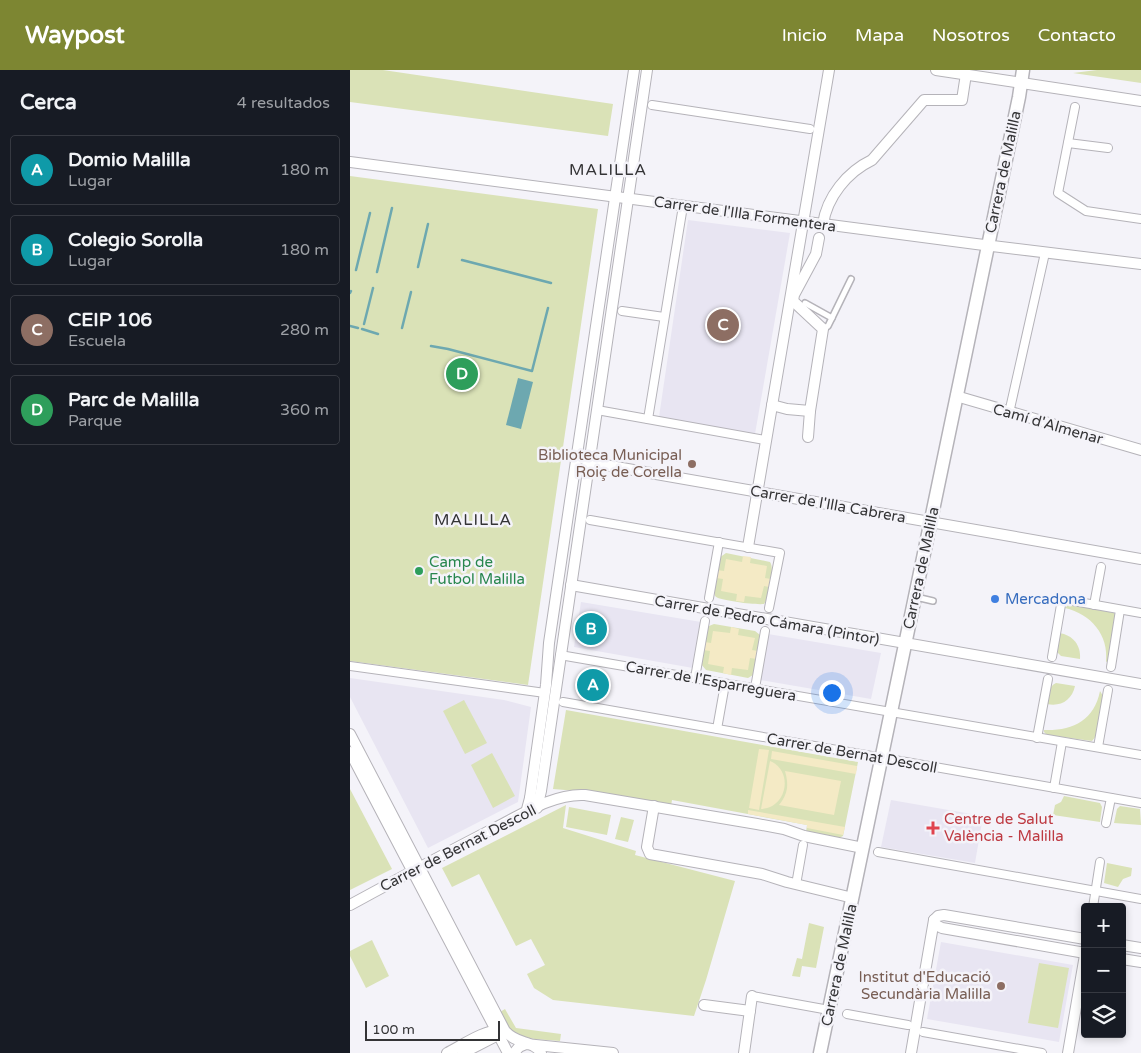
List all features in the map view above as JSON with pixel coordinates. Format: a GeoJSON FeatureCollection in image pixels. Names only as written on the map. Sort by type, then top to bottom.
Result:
{"type":"FeatureCollection","features":[{"type":"Feature","properties":{"kind":"street"},"geometry":{"type":"LineString","coordinates":[[526,813],[530,798],[545,693],[549,643],[634,70]]}},
{"type":"Feature","properties":{"kind":"street"},"geometry":{"type":"LineString","coordinates":[[530,798],[531,803],[537,808],[647,70]]}},
{"type":"Feature","properties":{"kind":"street"},"geometry":{"type":"LineString","coordinates":[[748,547],[829,70]]}},
{"type":"Feature","properties":{"kind":"street"},"geometry":{"type":"LineString","coordinates":[[936,70],[1141,101]]}},
{"type":"Feature","properties":{"kind":"street"},"geometry":{"type":"LineString","coordinates":[[1016,70],[1021,83]]}},
{"type":"Feature","properties":{"kind":"street","name":"Carrera de Malilla"},"geometry":{"type":"LineString","coordinates":[[820,1053],[916,597],[1023,70]]}},
{"type":"Feature","properties":{"kind":"street"},"geometry":{"type":"LineString","coordinates":[[822,224],[825,211],[843,180],[863,164],[872,160],[924,100],[962,100],[966,74]]}},
{"type":"Feature","properties":{"kind":"street"},"geometry":{"type":"LineString","coordinates":[[652,105],[810,129]]}},
{"type":"Feature","properties":{"kind":"street"},"geometry":{"type":"LineString","coordinates":[[1075,107],[1058,193],[1086,211],[1141,219]]}},
{"type":"Feature","properties":{"kind":"street"},"geometry":{"type":"LineString","coordinates":[[1068,143],[1108,148]]}},
{"type":"Feature","properties":{"kind":"street","name":"Carrer de l'Illa Formentera"},"geometry":{"type":"LineString","coordinates":[[350,162],[988,246],[1141,264]]}},
{"type":"Feature","properties":{"kind":"street"},"geometry":{"type":"LineString","coordinates":[[648,420],[683,206]]}},
{"type":"Feature","properties":{"kind":"street"},"geometry":{"type":"LineString","coordinates":[[808,437],[810,410],[823,329],[793,301],[794,295],[816,254],[819,238]]}},
{"type":"Feature","properties":{"kind":"street"},"geometry":{"type":"LineString","coordinates":[[1009,412],[1045,253]]}},
{"type":"Feature","properties":{"kind":"street"},"geometry":{"type":"LineString","coordinates":[[622,311],[664,317]]}},
{"type":"Feature","properties":{"kind":"street","name":"Camí d'Almenar"},"geometry":{"type":"LineString","coordinates":[[956,396],[1141,450]]}},
{"type":"Feature","properties":{"kind":"street"},"geometry":{"type":"LineString","coordinates":[[772,405],[786,409],[810,410]]}},
{"type":"Feature","properties":{"kind":"street"},"geometry":{"type":"LineString","coordinates":[[597,410],[765,440]]}},
{"type":"Feature","properties":{"kind":"street","name":"Carrer de l'Illa Cabrera"},"geometry":{"type":"LineString","coordinates":[[575,464],[578,469],[599,464],[757,495],[1141,559]]}},
{"type":"Feature","properties":{"kind":"street"},"geometry":{"type":"LineString","coordinates":[[590,520],[780,553],[770,608]]}},
{"type":"Feature","properties":{"kind":"street","name":"Carrer de l'Illa Cabrera"},"geometry":{"type":"LineString","coordinates":[[930,525],[1141,565]]}},
{"type":"Feature","properties":{"kind":"street"},"geometry":{"type":"LineString","coordinates":[[709,598],[719,542]]}},
{"type":"Feature","properties":{"kind":"street"},"geometry":{"type":"LineString","coordinates":[[1094,605],[1101,566]]}},
{"type":"Feature","properties":{"kind":"street","name":"Carrer de Pedro Cámara (Pintor)"},"geometry":{"type":"LineString","coordinates":[[571,585],[1141,684]]}},
{"type":"Feature","properties":{"kind":"street"},"geometry":{"type":"LineString","coordinates":[[1052,657],[1062,599],[1141,613]]}},
{"type":"Feature","properties":{"kind":"street"},"geometry":{"type":"LineString","coordinates":[[1111,667],[1120,610]]}},
{"type":"Feature","properties":{"kind":"street"},"geometry":{"type":"LineString","coordinates":[[695,678],[705,621]]}},
{"type":"Feature","properties":{"kind":"street"},"geometry":{"type":"LineString","coordinates":[[755,688],[765,631]]}},
{"type":"Feature","properties":{"kind":"street","name":"Carrer de l'Esparreguera"},"geometry":{"type":"LineString","coordinates":[[560,655],[1141,755]]}},
{"type":"Feature","properties":{"kind":"street"},"geometry":{"type":"LineString","coordinates":[[350,666],[545,693]]}},
{"type":"Feature","properties":{"kind":"street"},"geometry":{"type":"LineString","coordinates":[[1037,738],[1048,679]]}},
{"type":"Feature","properties":{"kind":"street"},"geometry":{"type":"LineString","coordinates":[[718,729],[725,684]]}},
{"type":"Feature","properties":{"kind":"street"},"geometry":{"type":"LineString","coordinates":[[1098,747],[1108,690]]}},
{"type":"Feature","properties":{"kind":"street","name":"Carrer de Bernat Descoll"},"geometry":{"type":"LineString","coordinates":[[563,702],[1141,803]]}},
{"type":"Feature","properties":{"kind":"street"},"geometry":{"type":"LineString","coordinates":[[350,734],[508,1053]]}},
{"type":"Feature","properties":{"kind":"street"},"geometry":{"type":"LineString","coordinates":[[1054,788],[1062,742]]}},
{"type":"Feature","properties":{"kind":"street"},"geometry":{"type":"LineString","coordinates":[[350,752],[416,870]]}},
{"type":"Feature","properties":{"kind":"street","name":"Carrer de Bernat Descoll"},"geometry":{"type":"LineString","coordinates":[[350,905],[526,813],[557,798],[575,794],[784,829],[804,836],[863,848]]}},
{"type":"Feature","properties":{"kind":"street"},"geometry":{"type":"LineString","coordinates":[[1106,823],[1111,798]]}},
{"type":"Feature","properties":{"kind":"street"},"geometry":{"type":"LineString","coordinates":[[654,806],[647,847],[650,854],[762,874],[798,882],[852,898]]}},
{"type":"Feature","properties":{"kind":"street"},"geometry":{"type":"LineString","coordinates":[[798,882],[803,845]]}},
{"type":"Feature","properties":{"kind":"street"},"geometry":{"type":"LineString","coordinates":[[878,852],[1141,899]]}},
{"type":"Feature","properties":{"kind":"street"},"geometry":{"type":"LineString","coordinates":[[1094,903],[1100,862]]}},
{"type":"Feature","properties":{"kind":"street"},"geometry":{"type":"LineString","coordinates":[[911,1053],[934,920],[938,916],[1081,938]]}},
{"type":"Feature","properties":{"kind":"street"},"geometry":{"type":"LineString","coordinates":[[934,920],[936,925],[942,928],[1081,953]]}},
{"type":"Feature","properties":{"kind":"street"},"geometry":{"type":"LineString","coordinates":[[1126,946],[1141,948]]}},
{"type":"Feature","properties":{"kind":"street"},"geometry":{"type":"LineString","coordinates":[[1126,960],[1141,962]]}},
{"type":"Feature","properties":{"kind":"street"},"geometry":{"type":"LineString","coordinates":[[1068,1053],[1081,977]]}},
{"type":"Feature","properties":{"kind":"street"},"geometry":{"type":"LineString","coordinates":[[744,1053],[752,996],[829,1010]]}},
{"type":"Feature","properties":{"kind":"street"},"geometry":{"type":"LineString","coordinates":[[704,1005],[750,1011]]}},
{"type":"Feature","properties":{"kind":"street"},"geometry":{"type":"LineString","coordinates":[[847,1014],[908,1025]]}},
{"type":"Feature","properties":{"kind":"street"},"geometry":{"type":"LineString","coordinates":[[463,1053],[499,1032]]}},
{"type":"Feature","properties":{"kind":"street"},"geometry":{"type":"LineString","coordinates":[[447,1053],[499,1032],[535,1047],[540,1053]]}},
{"type":"Feature","properties":{"kind":"street"},"geometry":{"type":"LineString","coordinates":[[923,1032],[1042,1053]]}},
{"type":"Feature","properties":{"kind":"street"},"geometry":{"type":"LineString","coordinates":[[514,1053],[522,1045],[529,1044],[612,1053]]}},
{"type":"Feature","properties":{"kind":"lane"},"geometry":{"type":"LineString","coordinates":[[823,329],[828,326],[851,279]]}},
{"type":"Feature","properties":{"kind":"lane"},"geometry":{"type":"LineString","coordinates":[[805,303],[832,318]]}},
{"type":"Feature","properties":{"kind":"lane"},"geometry":{"type":"LineString","coordinates":[[916,597],[933,601]]}},
{"type":"Feature","properties":{"kind":"shaded area"},"geometry":{"type":"Polygon","coordinates":[[[688,220],[790,233],[755,434],[659,417],[688,220]]]}},
{"type":"Feature","properties":{"kind":"shaded area"},"geometry":{"type":"Polygon","coordinates":[[[581,602],[701,622],[693,668],[574,647],[581,602]]]}},
{"type":"Feature","properties":{"kind":"shaded area"},"geometry":{"type":"Polygon","coordinates":[[[768,634],[881,653],[871,699],[760,680],[768,634]]]}},
{"type":"Feature","properties":{"kind":"shaded area"},"geometry":{"type":"Polygon","coordinates":[[[350,678],[504,700],[531,707],[518,802],[428,848],[350,697],[350,678]]]}},
{"type":"Feature","properties":{"kind":"shaded area","name":"Centre de Salut València - Malilla"},"geometry":{"type":"Polygon","coordinates":[[[891,800],[983,816],[975,863],[881,847],[891,800]]]}},
{"type":"Feature","properties":{"kind":"shaded area","name":"Institut d'Educació Secundària Malilla"},"geometry":{"type":"Polygon","coordinates":[[[941,942],[1073,965],[1059,1042],[927,1019],[941,942]]]}},
{"type":"Feature","properties":{"kind":"green space"},"geometry":{"type":"Polygon","coordinates":[[[350,70],[383,70],[613,104],[608,136],[350,102],[350,70]]]}},
{"type":"Feature","properties":{"kind":"green space"},"geometry":{"type":"Polygon","coordinates":[[[1097,70],[1141,70],[1141,83],[1073,73],[1097,70]]]}},
{"type":"Feature","properties":{"kind":"green space"},"geometry":{"type":"Polygon","coordinates":[[[350,176],[598,209],[528,685],[350,661],[350,176]]]}},
{"type":"Feature","properties":{"kind":"green space"},"geometry":{"type":"Polygon","coordinates":[[[726,553],[770,562],[772,570],[771,583],[764,604],[734,601],[715,596],[714,591],[719,558],[726,553]]]}},
{"type":"Feature","properties":{"kind":"green space"},"geometry":{"type":"Polygon","coordinates":[[[1069,604],[1114,613],[1116,616],[1108,661],[1106,662],[1105,643],[1096,627],[1083,615],[1065,608],[1069,604]]]}},
{"type":"Feature","properties":{"kind":"green space"},"geometry":{"type":"Polygon","coordinates":[[[714,624],[755,631],[760,635],[753,675],[748,678],[706,670],[701,664],[707,630],[709,626],[714,624]]]}},
{"type":"Feature","properties":{"kind":"green space"},"geometry":{"type":"Polygon","coordinates":[[[1059,633],[1072,638],[1079,649],[1080,659],[1061,656],[1057,652],[1059,633]]]}},
{"type":"Feature","properties":{"kind":"green space"},"geometry":{"type":"Polygon","coordinates":[[[1056,683],[1075,686],[1074,691],[1069,699],[1061,703],[1047,704],[1050,689],[1056,683]]]}},
{"type":"Feature","properties":{"kind":"green space"},"geometry":{"type":"Polygon","coordinates":[[[1100,691],[1103,696],[1096,736],[1092,741],[1047,735],[1044,732],[1044,730],[1064,729],[1087,717],[1093,710],[1100,691]]]}},
{"type":"Feature","properties":{"kind":"green space"},"geometry":{"type":"Polygon","coordinates":[[[464,700],[487,743],[465,754],[443,711],[464,700]]]}},
{"type":"Feature","properties":{"kind":"green space"},"geometry":{"type":"Polygon","coordinates":[[[566,710],[858,762],[843,836],[839,838],[806,832],[807,825],[672,800],[671,806],[553,789],[566,710]]]}},
{"type":"Feature","properties":{"kind":"green space"},"geometry":{"type":"Polygon","coordinates":[[[492,753],[515,796],[493,808],[471,765],[492,753]]]}},
{"type":"Feature","properties":{"kind":"green space"},"geometry":{"type":"Polygon","coordinates":[[[350,789],[392,869],[350,890],[350,789]]]}},
{"type":"Feature","properties":{"kind":"green space"},"geometry":{"type":"Polygon","coordinates":[[[1064,796],[1100,803],[1102,807],[1100,822],[1053,815],[1055,805],[1061,802],[1064,796]]]}},
{"type":"Feature","properties":{"kind":"green space"},"geometry":{"type":"Polygon","coordinates":[[[566,805],[563,828],[636,851],[635,855],[735,881],[694,1016],[553,1000],[534,988],[527,974],[545,965],[531,939],[516,946],[479,874],[452,887],[442,868],[566,805]]]}},
{"type":"Feature","properties":{"kind":"green space"},"geometry":{"type":"Polygon","coordinates":[[[1120,806],[1140,809],[1141,825],[1114,823],[1117,809],[1120,806]]]}},
{"type":"Feature","properties":{"kind":"green space"},"geometry":{"type":"Polygon","coordinates":[[[569,807],[611,815],[607,835],[566,827],[569,807]]]}},
{"type":"Feature","properties":{"kind":"green space"},"geometry":{"type":"Polygon","coordinates":[[[621,817],[634,820],[628,842],[615,839],[621,817]]]}},
{"type":"Feature","properties":{"kind":"green space"},"geometry":{"type":"Polygon","coordinates":[[[1107,863],[1132,868],[1131,876],[1123,879],[1118,887],[1104,883],[1107,863]]]}},
{"type":"Feature","properties":{"kind":"green space"},"geometry":{"type":"Polygon","coordinates":[[[809,923],[824,927],[816,968],[802,966],[800,977],[792,976],[797,958],[802,959],[809,923]]]}},
{"type":"Feature","properties":{"kind":"green space"},"geometry":{"type":"Polygon","coordinates":[[[372,940],[389,976],[366,988],[350,956],[350,951],[372,940]]]}},
{"type":"Feature","properties":{"kind":"green space"},"geometry":{"type":"Polygon","coordinates":[[[1039,963],[1069,968],[1058,1028],[1028,1023],[1039,963]]]}},
{"type":"Feature","properties":{"kind":"green space"},"geometry":{"type":"Polygon","coordinates":[[[505,1009],[516,1028],[561,1034],[560,1041],[533,1039],[515,1033],[507,1025],[500,1012],[505,1009]]]}},
{"type":"Feature","properties":{"kind":"sand"},"geometry":{"type":"Polygon","coordinates":[[[743,556],[751,557],[750,563],[767,566],[765,578],[771,579],[769,587],[764,586],[761,598],[745,596],[744,602],[736,601],[737,594],[721,591],[723,579],[716,578],[717,570],[724,571],[726,559],[742,562],[743,556]]]}},
{"type":"Feature","properties":{"kind":"sand"},"geometry":{"type":"Polygon","coordinates":[[[731,627],[739,629],[738,635],[755,638],[752,650],[758,651],[757,659],[750,658],[748,670],[732,668],[731,675],[723,673],[724,667],[708,664],[710,651],[703,650],[705,642],[711,643],[713,631],[730,633],[731,627]]]}},
{"type":"Feature","properties":{"kind":"sand"},"geometry":{"type":"Polygon","coordinates":[[[759,749],[769,750],[759,810],[749,808],[759,749]]]}},
{"type":"Feature","properties":{"kind":"sand"},"geometry":{"type":"Polygon","coordinates":[[[772,751],[857,766],[856,774],[771,759],[772,751]]]}},
{"type":"Feature","properties":{"kind":"sand"},"geometry":{"type":"Polygon","coordinates":[[[770,761],[778,766],[782,773],[785,780],[784,788],[782,796],[777,802],[770,807],[761,809],[770,761]]]}},
{"type":"Feature","properties":{"kind":"sand"},"geometry":{"type":"Polygon","coordinates":[[[785,771],[841,781],[834,815],[779,805],[787,789],[785,771]]]}},
{"type":"Feature","properties":{"kind":"sand"},"geometry":{"type":"Polygon","coordinates":[[[748,810],[845,827],[843,835],[807,828],[807,825],[748,814],[748,810]]]}},
{"type":"Feature","properties":{"kind":"water"},"geometry":{"type":"Polygon","coordinates":[[[518,378],[533,382],[521,429],[506,425],[518,378]]]}},
{"type":"Feature","properties":{"kind":"waterway"},"geometry":{"type":"LineString","coordinates":[[377,272],[392,208]]}},
{"type":"Feature","properties":{"kind":"waterway"},"geometry":{"type":"LineString","coordinates":[[356,270],[370,213]]}},
{"type":"Feature","properties":{"kind":"waterway"},"geometry":{"type":"LineString","coordinates":[[418,267],[428,224]]}},
{"type":"Feature","properties":{"kind":"waterway"},"geometry":{"type":"LineString","coordinates":[[462,260],[551,283]]}},
{"type":"Feature","properties":{"kind":"waterway"},"geometry":{"type":"LineString","coordinates":[[364,324],[373,288]]}},
{"type":"Feature","properties":{"kind":"waterway"},"geometry":{"type":"LineString","coordinates":[[402,328],[411,292]]}},
{"type":"Feature","properties":{"kind":"waterway"},"geometry":{"type":"LineString","coordinates":[[431,346],[532,371],[548,308]]}},
{"type":"Feature","properties":{"kind":"waterway"},"geometry":{"type":"LineString","coordinates":[[350,326],[358,328]]}},
{"type":"Feature","properties":{"kind":"waterway"},"geometry":{"type":"LineString","coordinates":[[362,329],[378,334]]}},
{"type":"Feature","properties":{"kind":"place","name":"CEIP 106"},"geometry":{"type":"Point","coordinates":[723,325]}},
{"type":"Feature","properties":{"kind":"place","name":"Parc de Malilla"},"geometry":{"type":"Point","coordinates":[462,374]}},
{"type":"Feature","properties":{"kind":"place","name":"Biblioteca Municipal Roiç de Corella"},"geometry":{"type":"Point","coordinates":[692,464]}},
{"type":"Feature","properties":{"kind":"place","name":"Camp de Futbol Malilla"},"geometry":{"type":"Point","coordinates":[419,571]}},
{"type":"Feature","properties":{"kind":"place","name":"Mercadona"},"geometry":{"type":"Point","coordinates":[995,599]}},
{"type":"Feature","properties":{"kind":"place","name":"Colegio Sorolla"},"geometry":{"type":"Point","coordinates":[591,629]}},
{"type":"Feature","properties":{"kind":"place","name":"Domio Malilla"},"geometry":{"type":"Point","coordinates":[593,685]}},
{"type":"Feature","properties":{"kind":"place","name":"Centre de Salut València - Malilla"},"geometry":{"type":"Point","coordinates":[933,828]}},
{"type":"Feature","properties":{"kind":"place","name":"Institut d'Educació Secundària Malilla"},"geometry":{"type":"Point","coordinates":[1001,986]}},
{"type":"Feature","properties":{"kind":"district","name":"MALILLA"},"geometry":{"type":"Point","coordinates":[608,170]}},
{"type":"Feature","properties":{"kind":"district","name":"MALILLA"},"geometry":{"type":"Point","coordinates":[473,520]}}]}
